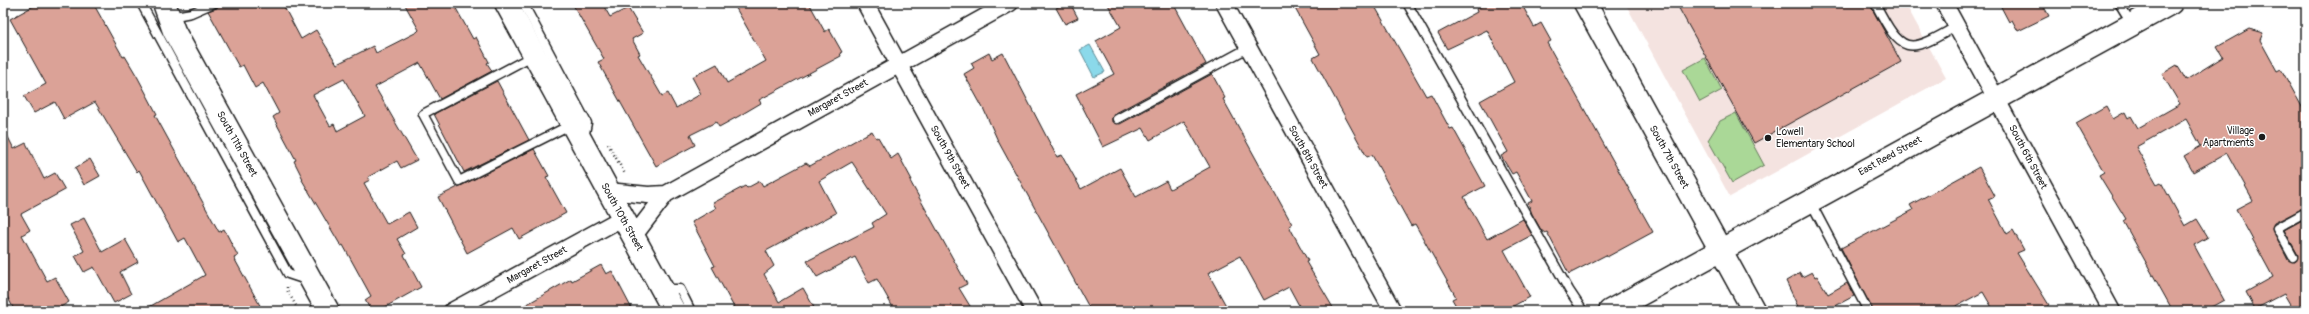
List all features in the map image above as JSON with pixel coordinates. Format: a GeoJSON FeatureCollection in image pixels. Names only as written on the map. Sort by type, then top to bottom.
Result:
{"type":"FeatureCollection","features":[{"type":"Feature","properties":{"kind":"street","name":"South 10th Street"},"geometry":{"type":"LineString","coordinates":[[506,3],[674,311]]}},
{"type":"Feature","properties":{"kind":"street","name":"South 9th Street"},"geometry":{"type":"LineString","coordinates":[[865,3],[1034,311]]}},
{"type":"Feature","properties":{"kind":"street","name":"Margaret Street"},"geometry":{"type":"LineString","coordinates":[[452,311],[628,227],[666,194],[1010,3]]}},
{"type":"Feature","properties":{"kind":"street","name":"South 8th Street"},"geometry":{"type":"LineString","coordinates":[[1224,3],[1393,311]]}},
{"type":"Feature","properties":{"kind":"street","name":"South 7th Street"},"geometry":{"type":"LineString","coordinates":[[1585,3],[1754,311]]}},
{"type":"Feature","properties":{"kind":"street","name":"South 6th Street"},"geometry":{"type":"LineString","coordinates":[[1944,3],[2112,311]]}},
{"type":"Feature","properties":{"kind":"street","name":"East Reed Street"},"geometry":{"type":"LineString","coordinates":[[1610,311],[2171,3]]}},
{"type":"Feature","properties":{"kind":"street","name":"South 11th Street"},"geometry":{"type":"LineString","coordinates":[[166,10],[174,31],[328,311]]}},
{"type":"Feature","properties":{"kind":"street","name":"Margaret Street"},"geometry":{"type":"LineString","coordinates":[[608,191],[648,195],[666,194]]}},
{"type":"Feature","properties":{"kind":"lane","name":"South 11th Street"},"geometry":{"type":"LineString","coordinates":[[141,3],[288,274]]}},
{"type":"Feature","properties":{"kind":"lane"},"geometry":{"type":"LineString","coordinates":[[166,10],[192,13],[214,3]]}},
{"type":"Feature","properties":{"kind":"lane"},"geometry":{"type":"LineString","coordinates":[[523,3],[587,123],[583,145]]}},
{"type":"Feature","properties":{"kind":"lane"},"geometry":{"type":"LineString","coordinates":[[1407,3],[1568,290],[1583,311]]}},
{"type":"Feature","properties":{"kind":"lane"},"geometry":{"type":"LineString","coordinates":[[1875,3],[1887,26],[1900,43],[1909,46],[1916,46],[1929,42],[1957,26]]}},
{"type":"Feature","properties":{"kind":"lane"},"geometry":{"type":"LineString","coordinates":[[2119,3],[2132,24]]}},
{"type":"Feature","properties":{"kind":"lane"},"geometry":{"type":"LineString","coordinates":[[1117,119],[1248,48]]}},
{"type":"Feature","properties":{"kind":"lane"},"geometry":{"type":"LineString","coordinates":[[535,54],[423,114],[459,181],[572,124]]}},
{"type":"Feature","properties":{"kind":"lane"},"geometry":{"type":"LineString","coordinates":[[1810,200],[1868,311]]}},
{"type":"Feature","properties":{"kind":"lane"},"geometry":{"type":"LineString","coordinates":[[2293,257],[2277,228],[2306,212]]}},
{"type":"Feature","properties":{"kind":"lane"},"geometry":{"type":"LineString","coordinates":[[288,274],[313,283]]}},
{"type":"Feature","properties":{"kind":"lane"},"geometry":{"type":"LineString","coordinates":[[662,289],[680,289],[691,311]]}},
{"type":"Feature","properties":{"kind":"path"},"geometry":{"type":"LineString","coordinates":[[288,274],[287,290],[299,311]]}},
{"type":"Feature","properties":{"kind":"shaded area","name":"Lowell Elementary School"},"geometry":{"type":"Polygon","coordinates":[[[1625,3],[1905,3],[1946,78],[1730,197],[1625,3]]]}},
{"type":"Feature","properties":{"kind":"green space"},"geometry":{"type":"Polygon","coordinates":[[[1705,58],[1722,90],[1700,102],[1683,70],[1705,58]]]}},
{"type":"Feature","properties":{"kind":"green space"},"geometry":{"type":"Polygon","coordinates":[[[1736,113],[1764,165],[1732,183],[1708,140],[1720,121],[1736,113]]]}},
{"type":"Feature","properties":{"kind":"water"},"geometry":{"type":"Polygon","coordinates":[[[1090,45],[1105,72],[1094,77],[1080,50],[1090,45]]]}},
{"type":"Feature","properties":{"kind":"building"},"geometry":{"type":"Polygon","coordinates":[[[39,3],[93,3],[123,57],[125,56],[138,78],[157,114],[155,115],[219,232],[224,229],[238,256],[234,258],[263,311],[142,311],[205,275],[185,238],[178,242],[139,170],[137,172],[95,102],[64,119],[55,102],[34,113],[24,96],[46,84],[10,19],[39,3]]]}},
{"type":"Feature","properties":{"kind":"building"},"geometry":{"type":"Polygon","coordinates":[[[219,3],[282,3],[301,39],[316,30],[337,64],[373,46],[376,53],[417,32],[419,30],[404,3],[453,3],[473,39],[476,37],[492,71],[440,99],[420,63],[375,87],[417,160],[401,168],[397,161],[368,177],[370,180],[364,183],[387,224],[409,212],[417,227],[397,239],[406,254],[404,255],[421,287],[378,311],[371,311],[365,300],[371,296],[343,245],[341,246],[302,180],[303,179],[294,161],[296,160],[273,117],[279,113],[263,83],[255,88],[243,65],[239,67],[208,11],[217,8],[219,3]],[[344,79],[313,95],[330,126],[334,124],[337,131],[365,116],[344,79]]]}},
{"type":"Feature","properties":{"kind":"building"},"geometry":{"type":"Polygon","coordinates":[[[572,3],[602,3],[610,17],[628,8],[643,33],[632,39],[640,54],[638,55],[662,96],[668,93],[676,108],[701,94],[692,77],[717,64],[727,83],[766,61],[733,3],[809,3],[825,32],[829,29],[842,52],[840,53],[841,56],[759,100],[761,103],[719,127],[716,122],[690,135],[695,145],[656,166],[598,62],[604,59],[572,3]]]}},
{"type":"Feature","properties":{"kind":"building"},"geometry":{"type":"Polygon","coordinates":[[[1066,3],[1070,3],[1078,18],[1065,24],[1056,8],[1066,3]]]}},
{"type":"Feature","properties":{"kind":"building"},"geometry":{"type":"Polygon","coordinates":[[[1107,3],[1173,3],[1206,64],[1114,114],[1112,122],[1120,124],[1212,74],[1225,98],[1223,99],[1292,224],[1289,226],[1308,261],[1306,262],[1335,311],[1302,311],[1289,287],[1264,300],[1240,256],[1208,273],[1229,311],[1091,311],[998,141],[984,110],[964,74],[974,68],[971,63],[989,53],[992,59],[1003,53],[1057,157],[1062,155],[1081,189],[1120,168],[1136,197],[1166,181],[1170,189],[1210,167],[1184,121],[1150,140],[1143,128],[1103,147],[1076,94],[1114,74],[1096,41],[1121,27],[1107,3]]]}},
{"type":"Feature","properties":{"kind":"building"},"geometry":{"type":"Polygon","coordinates":[[[1292,3],[1373,3],[1426,96],[1431,94],[1450,129],[1453,128],[1485,186],[1464,197],[1487,239],[1523,219],[1532,235],[1504,250],[1530,297],[1504,311],[1459,311],[1452,299],[1456,297],[1415,224],[1411,226],[1372,155],[1367,157],[1313,58],[1320,54],[1292,3]]]}},
{"type":"Feature","properties":{"kind":"building"},"geometry":{"type":"Polygon","coordinates":[[[1487,3],[1521,3],[1534,27],[1541,23],[1551,41],[1547,43],[1653,232],[1607,257],[1606,255],[1569,274],[1547,232],[1545,233],[1541,230],[1532,214],[1528,203],[1532,201],[1516,172],[1512,174],[1501,156],[1508,152],[1480,101],[1514,82],[1487,30],[1447,49],[1438,33],[1477,12],[1476,9],[1487,3]]]}},
{"type":"Feature","properties":{"kind":"building"},"geometry":{"type":"Polygon","coordinates":[[[1676,3],[1869,3],[1901,62],[1754,143],[1676,3]]]}},
{"type":"Feature","properties":{"kind":"building"},"geometry":{"type":"Polygon","coordinates":[[[1999,3],[2042,3],[2049,16],[2018,31],[2012,20],[2009,22],[1999,3]]]}},
{"type":"Feature","properties":{"kind":"building"},"geometry":{"type":"Polygon","coordinates":[[[2249,29],[2263,33],[2260,40],[2277,71],[2281,69],[2306,114],[2306,207],[2274,223],[2272,228],[2288,260],[2295,262],[2298,255],[2284,230],[2306,218],[2306,311],[2294,311],[2284,294],[2255,309],[2246,292],[2273,277],[2236,209],[2253,200],[2227,153],[2193,172],[2184,156],[2201,146],[2186,119],[2136,147],[2157,184],[2161,182],[2185,226],[2197,219],[2208,237],[2194,245],[2224,300],[2204,311],[2173,311],[2123,221],[2126,219],[2099,175],[2104,172],[2076,123],[2106,106],[2113,119],[2125,112],[2128,118],[2131,116],[2138,128],[2180,104],[2162,74],[2177,65],[2186,80],[2223,57],[2217,47],[2249,29]]]}},
{"type":"Feature","properties":{"kind":"building"},"geometry":{"type":"Polygon","coordinates":[[[497,81],[529,140],[464,172],[434,114],[497,81]]]}},
{"type":"Feature","properties":{"kind":"building"},"geometry":{"type":"Polygon","coordinates":[[[3,127],[14,149],[26,143],[44,179],[55,173],[65,190],[21,214],[30,230],[22,235],[47,281],[55,277],[69,302],[54,311],[15,311],[3,289],[3,127]]]}},
{"type":"Feature","properties":{"kind":"building"},"geometry":{"type":"Polygon","coordinates":[[[872,131],[876,138],[878,137],[891,159],[898,154],[912,180],[910,181],[967,284],[959,288],[973,311],[895,311],[877,279],[869,283],[855,257],[817,277],[807,261],[874,227],[872,223],[886,214],[852,162],[819,181],[836,213],[766,251],[774,266],[764,274],[779,302],[803,288],[816,311],[736,311],[712,267],[715,266],[692,222],[716,208],[713,203],[745,186],[747,188],[760,181],[763,186],[806,163],[810,166],[872,131]]]}},
{"type":"Feature","properties":{"kind":"building"},"geometry":{"type":"Polygon","coordinates":[[[534,149],[549,176],[546,177],[566,213],[519,239],[513,228],[467,253],[438,197],[534,149]]]}},
{"type":"Feature","properties":{"kind":"building"},"geometry":{"type":"Polygon","coordinates":[[[90,159],[100,176],[84,185],[75,168],[90,159]]]}},
{"type":"Feature","properties":{"kind":"building"},"geometry":{"type":"Polygon","coordinates":[[[1979,167],[1995,196],[1988,199],[2007,234],[2013,230],[2024,250],[2017,253],[2049,305],[2039,311],[1994,311],[1983,292],[1947,311],[1873,311],[1841,248],[1913,210],[1910,205],[1979,167]]]}},
{"type":"Feature","properties":{"kind":"building"},"geometry":{"type":"Polygon","coordinates":[[[84,218],[102,252],[125,239],[138,262],[120,272],[131,294],[114,303],[94,267],[84,272],[75,256],[84,251],[70,225],[84,218]]]}},
{"type":"Feature","properties":{"kind":"building"},"geometry":{"type":"Polygon","coordinates":[[[601,265],[606,274],[612,271],[633,311],[515,311],[571,279],[572,281],[601,265]]]}},
{"type":"Feature","properties":{"kind":"building"},"geometry":{"type":"Polygon","coordinates":[[[1812,272],[1815,277],[1817,276],[1828,294],[1847,283],[1854,296],[1826,311],[1800,311],[1786,281],[1800,273],[1802,277],[1812,272]]]}},
{"type":"Feature","properties":{"kind":"place","name":"Village Apartments"},"geometry":{"type":"Point","coordinates":[2262,137]}},
{"type":"Feature","properties":{"kind":"place","name":"Lowell Elementary School"},"geometry":{"type":"Point","coordinates":[1768,138]}}]}
